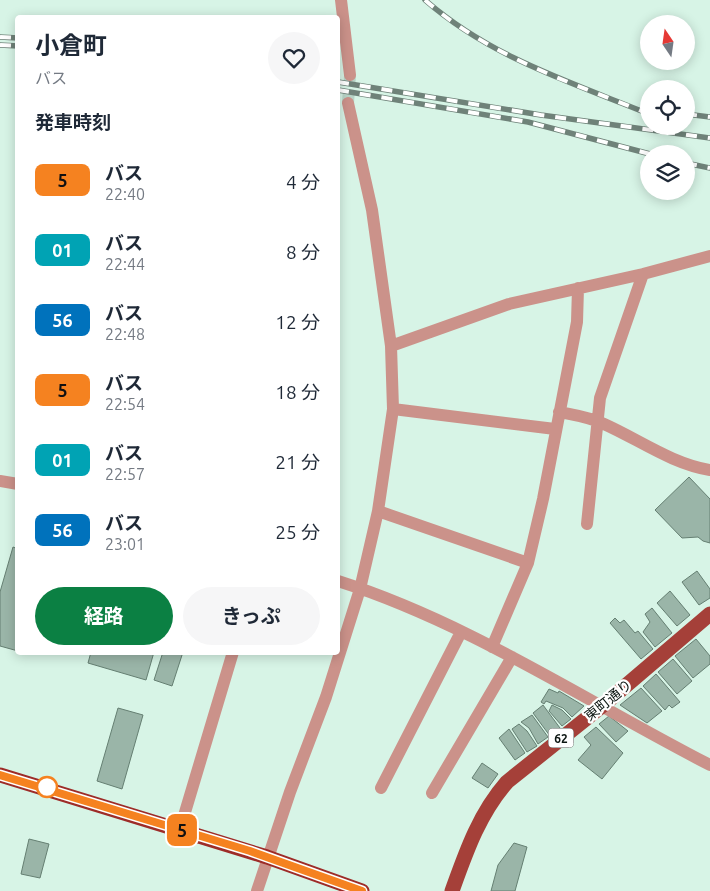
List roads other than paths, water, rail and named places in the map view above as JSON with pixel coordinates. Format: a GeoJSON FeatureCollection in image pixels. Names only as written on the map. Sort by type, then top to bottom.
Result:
{"type":"FeatureCollection","features":[{"type":"Feature","properties":{"kind":"highway"},"geometry":{"type":"LineString","coordinates":[[0,775],[180,829],[267,857],[362,891]]}},
{"type":"Feature","properties":{"kind":"main road","name":"東町通り"},"geometry":{"type":"LineString","coordinates":[[452,891],[469,843],[494,796],[519,771],[602,706],[710,614]]}},
{"type":"Feature","properties":{"kind":"street"},"geometry":{"type":"LineString","coordinates":[[341,0],[350,75]]}},
{"type":"Feature","properties":{"kind":"street"},"geometry":{"type":"LineString","coordinates":[[340,653],[360,589],[378,511],[393,409],[391,346],[372,210],[348,103]]}},
{"type":"Feature","properties":{"kind":"street"},"geometry":{"type":"LineString","coordinates":[[391,346],[508,304],[643,274],[710,256]]}},
{"type":"Feature","properties":{"kind":"street"},"geometry":{"type":"LineString","coordinates":[[587,524],[600,398],[643,274]]}},
{"type":"Feature","properties":{"kind":"street"},"geometry":{"type":"LineString","coordinates":[[492,647],[528,563],[543,499],[576,322],[578,288]]}},
{"type":"Feature","properties":{"kind":"street"},"geometry":{"type":"LineString","coordinates":[[393,409],[556,428]]}},
{"type":"Feature","properties":{"kind":"street"},"geometry":{"type":"LineString","coordinates":[[559,412],[597,421],[665,454],[710,470]]}},
{"type":"Feature","properties":{"kind":"street"},"geometry":{"type":"LineString","coordinates":[[0,481],[15,484]]}},
{"type":"Feature","properties":{"kind":"street"},"geometry":{"type":"LineString","coordinates":[[378,511],[528,563]]}},
{"type":"Feature","properties":{"kind":"street"},"geometry":{"type":"LineString","coordinates":[[340,582],[461,632],[492,647],[710,765]]}},
{"type":"Feature","properties":{"kind":"street"},"geometry":{"type":"LineString","coordinates":[[381,788],[461,632]]}},
{"type":"Feature","properties":{"kind":"street"},"geometry":{"type":"LineString","coordinates":[[180,829],[232,655]]}},
{"type":"Feature","properties":{"kind":"street"},"geometry":{"type":"LineString","coordinates":[[257,891],[267,857],[326,697],[339,655]]}},
{"type":"Feature","properties":{"kind":"street"},"geometry":{"type":"LineString","coordinates":[[432,793],[512,657]]}},
{"type":"Feature","properties":{"kind":"tunnel"},"geometry":{"type":"LineString","coordinates":[[348,103],[350,75]]}},
{"type":"Feature","properties":{"kind":"railway"},"geometry":{"type":"LineString","coordinates":[[425,0],[450,20],[504,53],[561,79],[640,110]]}},
{"type":"Feature","properties":{"kind":"railway"},"geometry":{"type":"LineString","coordinates":[[0,37],[15,38]]}},
{"type":"Feature","properties":{"kind":"railway"},"geometry":{"type":"LineString","coordinates":[[0,45],[15,46]]}},
{"type":"Feature","properties":{"kind":"railway"},"geometry":{"type":"LineString","coordinates":[[340,82],[541,115],[710,138]]}},
{"type":"Feature","properties":{"kind":"railway"},"geometry":{"type":"LineString","coordinates":[[340,90],[528,122],[640,151]]}},
{"type":"Feature","properties":{"kind":"railway"},"geometry":{"type":"LineString","coordinates":[[695,115],[710,117]]}},
{"type":"Feature","properties":{"kind":"railway"},"geometry":{"type":"LineString","coordinates":[[695,165],[710,168]]}}]}
